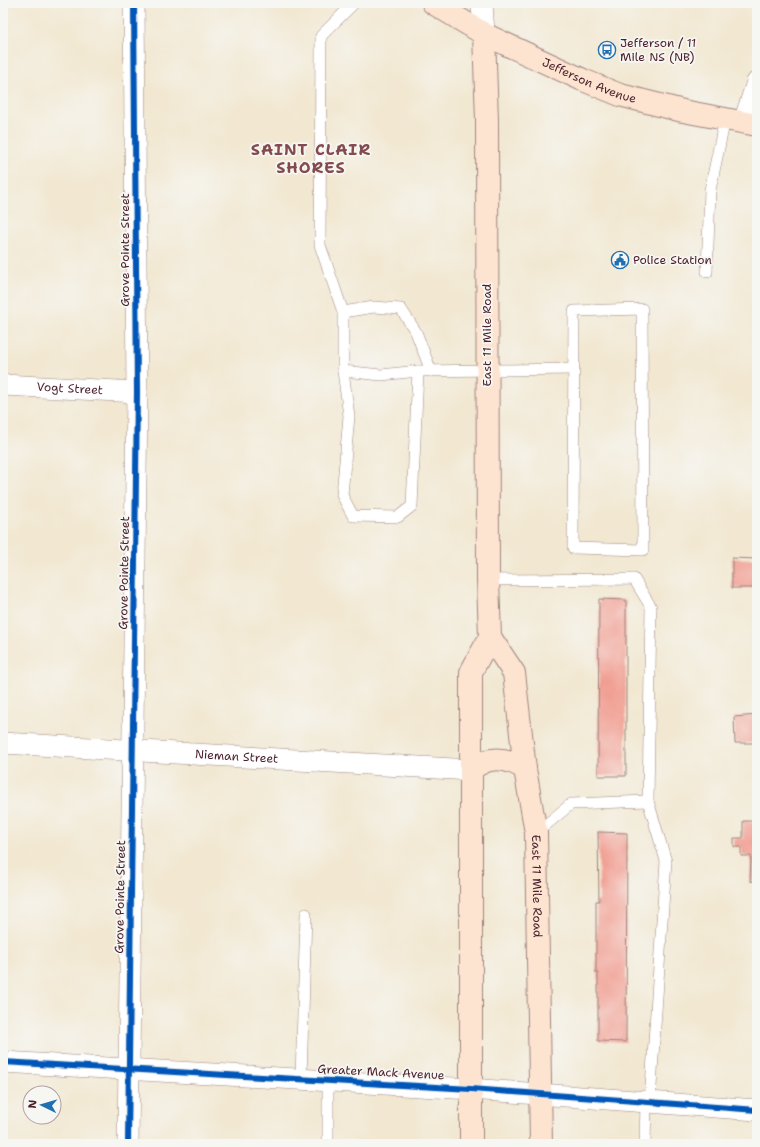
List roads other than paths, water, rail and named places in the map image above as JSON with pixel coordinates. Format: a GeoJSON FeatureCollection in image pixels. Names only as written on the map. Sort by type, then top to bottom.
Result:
{"type":"FeatureCollection","features":[{"type":"Feature","properties":{"kind":"main road","name":"Jefferson Avenue"},"geometry":{"type":"LineString","coordinates":[[433,3],[484,34],[583,80],[620,95],[684,111],[742,122]]}},
{"type":"Feature","properties":{"kind":"main road","name":"East 11 Mile Road"},"geometry":{"type":"LineString","coordinates":[[484,34],[487,128],[488,580],[490,637],[514,673],[525,769],[536,833],[541,1144]]}},
{"type":"Feature","properties":{"kind":"main road"},"geometry":{"type":"LineString","coordinates":[[471,1144],[471,672],[490,637]]}},
{"type":"Feature","properties":{"kind":"main road"},"geometry":{"type":"LineString","coordinates":[[471,770],[480,763],[491,759],[503,759],[514,762],[525,769]]}},
{"type":"Feature","properties":{"kind":"street","name":"Grove Pointe Street"},"geometry":{"type":"LineString","coordinates":[[128,1144],[137,392],[134,3]]}},
{"type":"Feature","properties":{"kind":"street"},"geometry":{"type":"LineString","coordinates":[[482,3],[484,34]]}},
{"type":"Feature","properties":{"kind":"street"},"geometry":{"type":"LineString","coordinates":[[742,122],[757,82]]}},
{"type":"Feature","properties":{"kind":"street","name":"Vogt Street"},"geometry":{"type":"LineString","coordinates":[[3,384],[137,392]]}},
{"type":"Feature","properties":{"kind":"street","name":"Nieman Street"},"geometry":{"type":"LineString","coordinates":[[3,743],[471,770]]}},
{"type":"Feature","properties":{"kind":"street","name":"Greater Mack Avenue"},"geometry":{"type":"LineString","coordinates":[[3,1062],[471,1089],[757,1110]]}},
{"type":"Feature","properties":{"kind":"lane"},"geometry":{"type":"LineString","coordinates":[[354,3],[321,36],[320,245],[343,312],[343,371],[349,416],[342,495],[353,516],[398,517],[412,506],[418,371]]}},
{"type":"Feature","properties":{"kind":"lane"},"geometry":{"type":"LineString","coordinates":[[707,272],[710,190],[742,122]]}},
{"type":"Feature","properties":{"kind":"lane"},"geometry":{"type":"LineString","coordinates":[[343,312],[374,307],[401,310],[416,332],[431,371]]}},
{"type":"Feature","properties":{"kind":"lane"},"geometry":{"type":"LineString","coordinates":[[642,309],[643,550],[573,548],[573,369],[574,311],[642,309]]}},
{"type":"Feature","properties":{"kind":"lane"},"geometry":{"type":"LineString","coordinates":[[343,371],[381,375],[418,371],[573,369]]}},
{"type":"Feature","properties":{"kind":"lane"},"geometry":{"type":"LineString","coordinates":[[488,580],[634,580],[651,607],[648,802],[666,861],[645,1144]]}},
{"type":"Feature","properties":{"kind":"lane"},"geometry":{"type":"LineString","coordinates":[[536,833],[571,804],[648,802]]}},
{"type":"Feature","properties":{"kind":"lane"},"geometry":{"type":"LineString","coordinates":[[301,1079],[306,914]]}},
{"type":"Feature","properties":{"kind":"lane"},"geometry":{"type":"LineString","coordinates":[[328,1080],[328,1144]]}},
{"type":"Feature","properties":{"kind":"place","name":"Jefferson / 11 Mile NS (NB)"},"geometry":{"type":"Point","coordinates":[607,50]}},
{"type":"Feature","properties":{"kind":"place","name":"Police Station"},"geometry":{"type":"Point","coordinates":[620,260]}},
{"type":"Feature","properties":{"kind":"district","name":"SAINT CLAIR SHORES"},"geometry":{"type":"Point","coordinates":[311,158]}}]}
